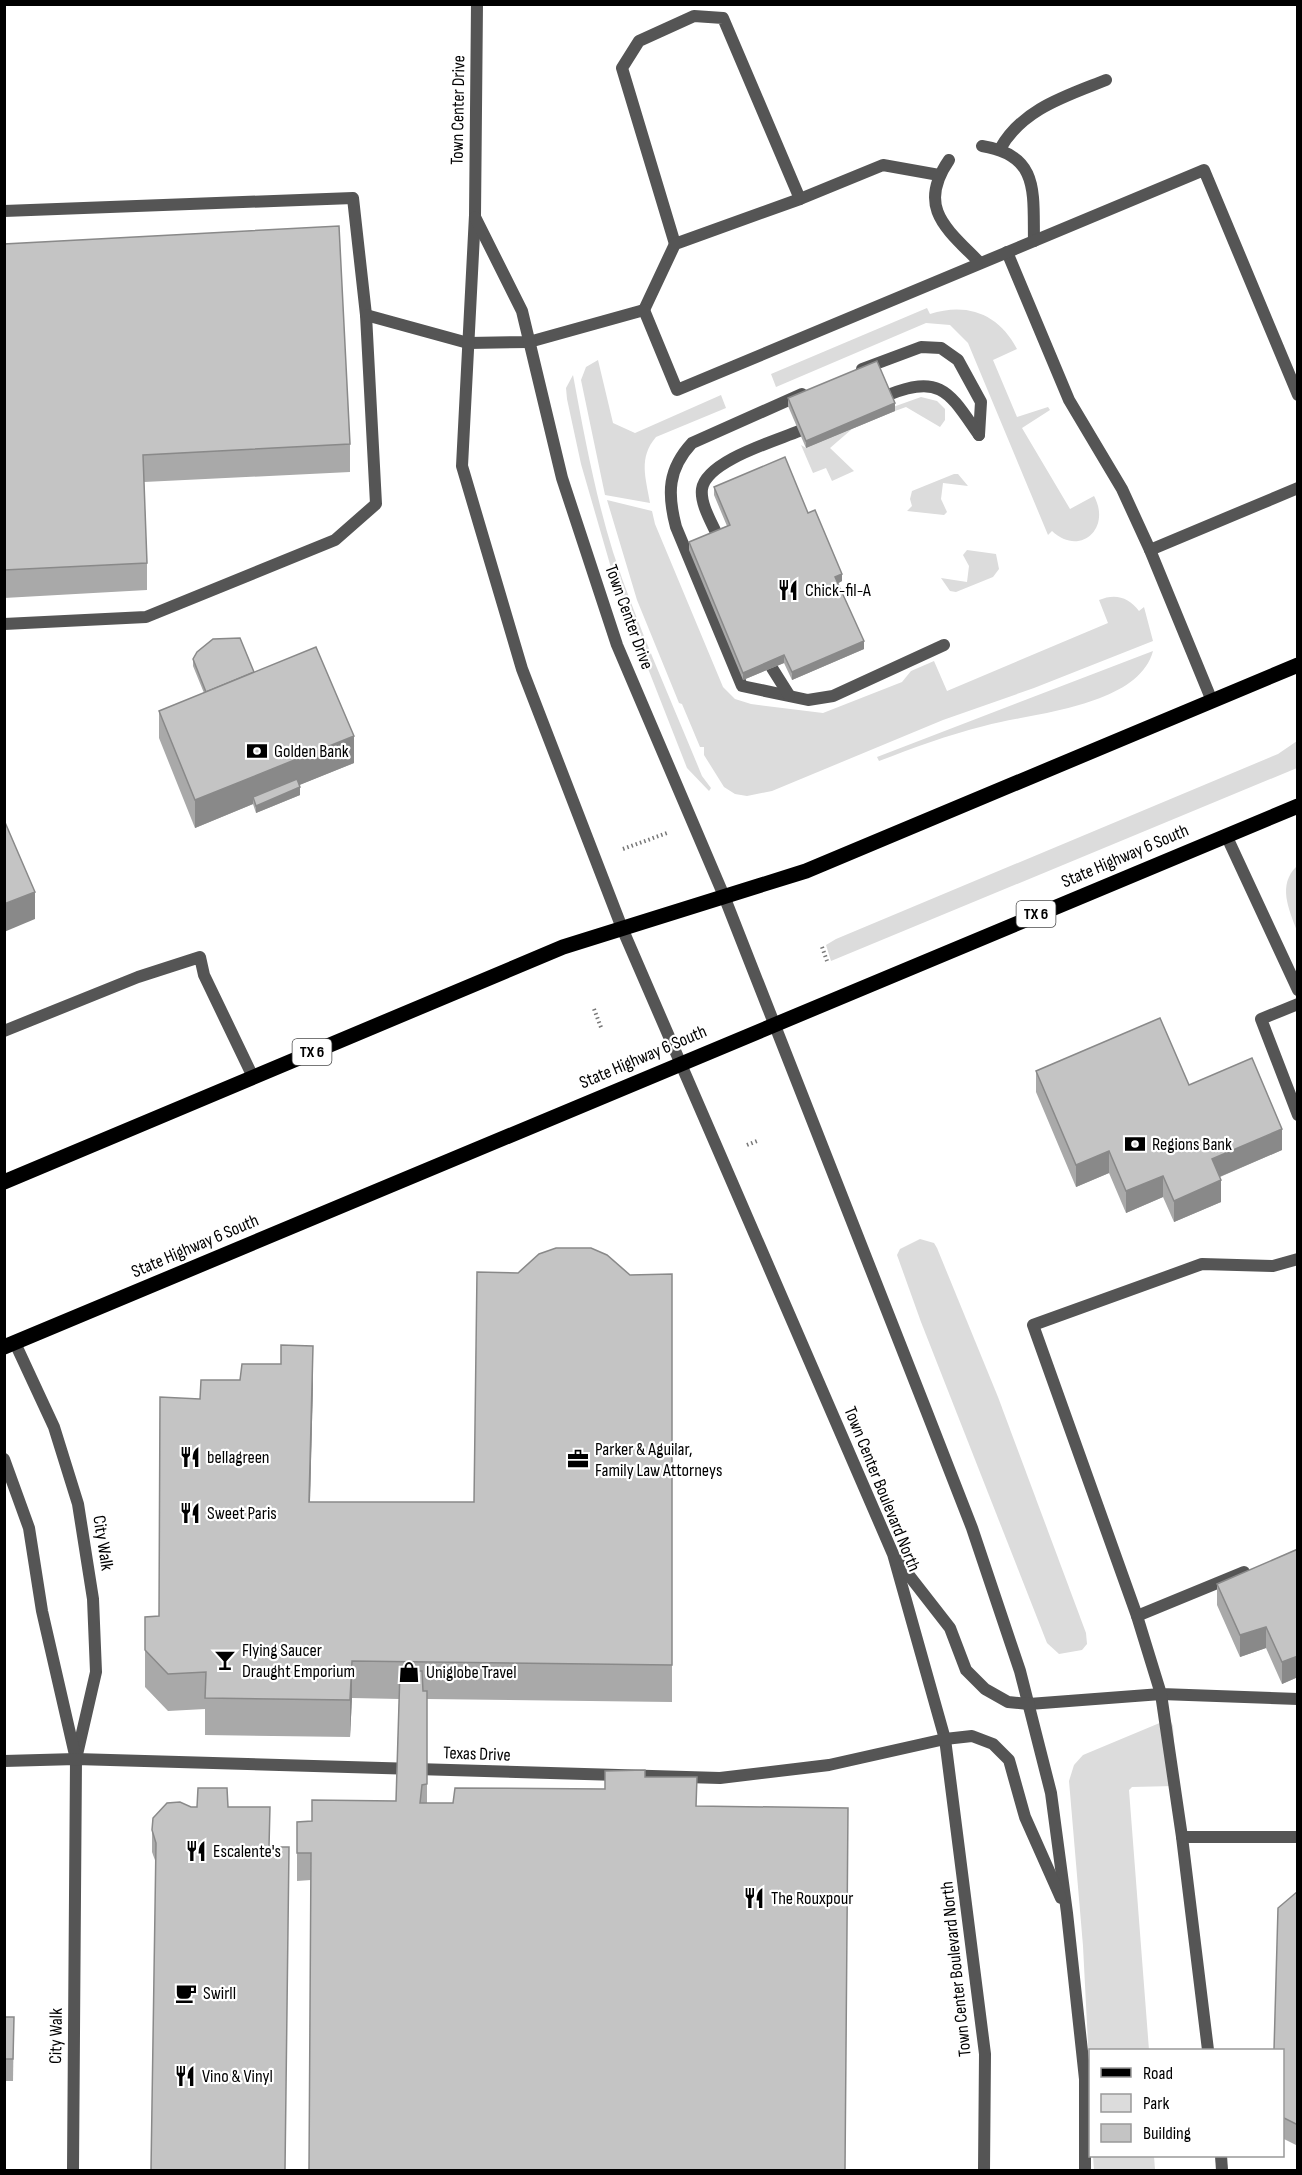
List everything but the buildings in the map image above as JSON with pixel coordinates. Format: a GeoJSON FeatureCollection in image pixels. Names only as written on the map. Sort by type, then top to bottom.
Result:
{"type":"FeatureCollection","features":[{"type":"Feature","properties":{"kind":"main road","name":"TX 6"},"geometry":{"type":"LineString","coordinates":[[4,1182],[563,947],[806,871],[1298,665]]}},
{"type":"Feature","properties":{"kind":"main road","name":"State Highway 6 South"},"geometry":{"type":"LineString","coordinates":[[10,1345],[774,1023],[1298,806]]}},
{"type":"Feature","properties":{"kind":"street","name":"Town Center Drive"},"geometry":{"type":"LineString","coordinates":[[477,4],[475,215],[462,466],[522,669],[622,928]]}},
{"type":"Feature","properties":{"kind":"street"},"geometry":{"type":"LineString","coordinates":[[800,199],[723,18],[694,16],[639,41],[622,68],[675,244],[644,310],[677,390],[1204,170],[1298,395]]}},
{"type":"Feature","properties":{"kind":"street"},"geometry":{"type":"LineString","coordinates":[[1000,149],[1010,131],[1045,105],[1106,80]]}},
{"type":"Feature","properties":{"kind":"street"},"geometry":{"type":"LineString","coordinates":[[982,146],[1000,149],[1016,158],[1028,172],[1033,189],[1034,241]]}},
{"type":"Feature","properties":{"kind":"street"},"geometry":{"type":"LineString","coordinates":[[949,160],[939,175],[934,192],[935,209],[943,226],[980,263]]}},
{"type":"Feature","properties":{"kind":"street"},"geometry":{"type":"LineString","coordinates":[[675,244],[800,199],[883,165],[939,175]]}},
{"type":"Feature","properties":{"kind":"street"},"geometry":{"type":"LineString","coordinates":[[4,211],[353,198],[366,315],[376,504],[335,540],[146,617],[4,624]]}},
{"type":"Feature","properties":{"kind":"street","name":"Town Center Drive"},"geometry":{"type":"LineString","coordinates":[[475,215],[522,311],[562,478],[617,645],[724,896],[774,1023]]}},
{"type":"Feature","properties":{"kind":"street"},"geometry":{"type":"LineString","coordinates":[[1007,252],[1069,400],[1122,489],[1150,550],[1212,701]]}},
{"type":"Feature","properties":{"kind":"street"},"geometry":{"type":"LineString","coordinates":[[366,315],[468,343],[529,342],[644,310]]}},
{"type":"Feature","properties":{"kind":"street"},"geometry":{"type":"LineString","coordinates":[[845,376],[900,352],[921,347],[941,348],[958,360],[981,402],[980,435],[957,401],[940,388],[918,385],[888,395]]}},
{"type":"Feature","properties":{"kind":"street"},"geometry":{"type":"LineString","coordinates":[[815,388],[692,442],[672,471],[671,500],[676,527],[742,686],[751,690],[808,700],[833,696],[944,645]]}},
{"type":"Feature","properties":{"kind":"street"},"geometry":{"type":"LineString","coordinates":[[718,537],[704,503],[702,489],[707,476],[718,466],[799,431]]}},
{"type":"Feature","properties":{"kind":"street"},"geometry":{"type":"LineString","coordinates":[[1150,550],[1298,488]]}},
{"type":"Feature","properties":{"kind":"street"},"geometry":{"type":"LineString","coordinates":[[772,668],[789,695]]}},
{"type":"Feature","properties":{"kind":"street"},"geometry":{"type":"LineString","coordinates":[[1226,836],[1298,990]]}},
{"type":"Feature","properties":{"kind":"street","name":"Town Center Boulevard North"},"geometry":{"type":"LineString","coordinates":[[622,928],[678,1064],[893,1554],[945,1739],[985,2054],[984,2170]]}},
{"type":"Feature","properties":{"kind":"street"},"geometry":{"type":"LineString","coordinates":[[4,1031],[138,977],[200,957],[204,975],[253,1077]]}},
{"type":"Feature","properties":{"kind":"street"},"geometry":{"type":"LineString","coordinates":[[1298,1004],[1261,1019],[1298,1115]]}},
{"type":"Feature","properties":{"kind":"street"},"geometry":{"type":"LineString","coordinates":[[774,1023],[972,1528],[1029,1704],[1051,1793],[1067,1913],[1085,2079],[1085,2170]]}},
{"type":"Feature","properties":{"kind":"street"},"geometry":{"type":"LineString","coordinates":[[1208,2049],[1182,1837],[1161,1694],[1137,1616],[1033,1325],[1202,1264],[1273,1266],[1298,1259]]}},
{"type":"Feature","properties":{"kind":"street","name":"City Walk"},"geometry":{"type":"LineString","coordinates":[[10,1345],[54,1427],[78,1504],[93,1599],[96,1672],[76,1759],[73,2170]]}},
{"type":"Feature","properties":{"kind":"street","name":"City Walk"},"geometry":{"type":"LineString","coordinates":[[4,1459],[29,1528],[42,1611],[76,1759]]}},
{"type":"Feature","properties":{"kind":"street"},"geometry":{"type":"LineString","coordinates":[[893,1554],[950,1628],[966,1670],[985,1689],[1008,1701],[1029,1704],[1161,1694],[1298,1699]]}},
{"type":"Feature","properties":{"kind":"street"},"geometry":{"type":"LineString","coordinates":[[1137,1616],[1255,1568]]}},
{"type":"Feature","properties":{"kind":"street","name":"Texas Drive"},"geometry":{"type":"LineString","coordinates":[[4,1761],[76,1759],[720,1778],[829,1765],[945,1739],[972,1736],[993,1744],[1009,1760],[1025,1817],[1067,1913]]}},
{"type":"Feature","properties":{"kind":"street"},"geometry":{"type":"LineString","coordinates":[[1182,1837],[1298,1837]]}},
{"type":"Feature","properties":{"kind":"path"},"geometry":{"type":"LineString","coordinates":[[623,849],[667,833]]}},
{"type":"Feature","properties":{"kind":"path"},"geometry":{"type":"LineString","coordinates":[[822,947],[827,961]]}},
{"type":"Feature","properties":{"kind":"path"},"geometry":{"type":"LineString","coordinates":[[594,1009],[602,1030]]}},
{"type":"Feature","properties":{"kind":"path"},"geometry":{"type":"LineString","coordinates":[[747,1145],[757,1141]]}},
{"type":"Feature","properties":{"kind":"green space"},"geometry":{"type":"Polygon","coordinates":[[[927,308],[930,314],[957,309],[981,314],[991,319],[1010,337],[1017,349],[993,360],[1017,417],[1048,407],[1050,410],[1022,428],[1070,509],[1094,496],[1099,519],[1090,536],[1072,541],[1052,531],[1048,535],[968,343],[950,325],[926,323],[776,387],[771,374],[927,308]]]}},
{"type":"Feature","properties":{"kind":"green space"},"geometry":{"type":"Polygon","coordinates":[[[598,360],[613,423],[635,433],[721,395],[726,408],[656,437],[650,445],[645,461],[645,477],[650,503],[605,495],[581,380],[586,367],[598,360]]]}},
{"type":"Feature","properties":{"kind":"green space"},"geometry":{"type":"Polygon","coordinates":[[[573,375],[595,486],[613,552],[633,609],[702,776],[711,788],[709,791],[687,768],[618,592],[581,464],[567,399],[566,388],[573,375]]]}},
{"type":"Feature","properties":{"kind":"green space"},"geometry":{"type":"Polygon","coordinates":[[[921,397],[937,401],[945,409],[945,420],[940,427],[906,407],[895,411],[893,407],[921,397]]]}},
{"type":"Feature","properties":{"kind":"green space"},"geometry":{"type":"Polygon","coordinates":[[[852,429],[830,448],[854,471],[832,481],[826,468],[813,473],[801,445],[806,448],[852,429]]]}},
{"type":"Feature","properties":{"kind":"green space"},"geometry":{"type":"Polygon","coordinates":[[[958,474],[968,486],[943,483],[941,499],[947,512],[944,515],[907,511],[912,506],[910,499],[912,491],[958,474]]]}},
{"type":"Feature","properties":{"kind":"green space"},"geometry":{"type":"Polygon","coordinates":[[[607,500],[652,511],[655,524],[723,687],[735,699],[751,704],[823,713],[902,682],[911,671],[934,661],[947,691],[1108,623],[1099,600],[1111,597],[1131,602],[1139,611],[1144,607],[1153,641],[1034,688],[943,720],[772,791],[747,796],[735,794],[724,787],[704,755],[704,747],[700,747],[682,704],[679,703],[637,600],[607,500]]]}},
{"type":"Feature","properties":{"kind":"green space"},"geometry":{"type":"Polygon","coordinates":[[[967,550],[996,554],[999,569],[993,577],[956,592],[950,591],[941,578],[967,582],[969,566],[963,555],[967,550]]]}},
{"type":"Feature","properties":{"kind":"green space"},"geometry":{"type":"Polygon","coordinates":[[[1153,651],[1143,670],[1127,685],[1105,696],[1080,705],[971,730],[879,761],[877,757],[1153,651]]]}},
{"type":"Feature","properties":{"kind":"green space"},"geometry":{"type":"Polygon","coordinates":[[[1297,741],[1297,768],[831,961],[826,945],[836,939],[1278,754],[1297,741]]]}},
{"type":"Feature","properties":{"kind":"green space"},"geometry":{"type":"Polygon","coordinates":[[[1297,866],[1297,931],[1288,906],[1286,889],[1287,881],[1297,866]]]}},
{"type":"Feature","properties":{"kind":"green space"},"geometry":{"type":"Polygon","coordinates":[[[920,1239],[934,1243],[937,1248],[998,1397],[1086,1633],[1087,1644],[1082,1650],[1059,1654],[1047,1643],[897,1255],[900,1249],[920,1239]]]}},
{"type":"Feature","properties":{"kind":"green space"},"geometry":{"type":"Polygon","coordinates":[[[1162,1722],[1171,1722],[1173,1726],[1176,1774],[1174,1786],[1132,1787],[1129,1790],[1149,2049],[1089,2049],[1089,2063],[1083,1946],[1069,1781],[1074,1765],[1083,1755],[1162,1722]]]}},
{"type":"Feature","properties":{"kind":"green space"},"geometry":{"type":"Polygon","coordinates":[[[1093,2157],[1154,2157],[1155,2170],[1094,2170],[1093,2157]]]}},
{"type":"Feature","properties":{"kind":"place","name":"Chick-fil-A"},"geometry":{"type":"Point","coordinates":[788,590]}},
{"type":"Feature","properties":{"kind":"place","name":"Golden Bank"},"geometry":{"type":"Point","coordinates":[257,751]}},
{"type":"Feature","properties":{"kind":"place","name":"Regions Bank"},"geometry":{"type":"Point","coordinates":[1135,1144]}},
{"type":"Feature","properties":{"kind":"place","name":"bellagreen"},"geometry":{"type":"Point","coordinates":[190,1457]}},
{"type":"Feature","properties":{"kind":"place","name":"Parker & Aguilar, Family Law Attorneys"},"geometry":{"type":"Point","coordinates":[578,1459]}},
{"type":"Feature","properties":{"kind":"place","name":"Sweet Paris"},"geometry":{"type":"Point","coordinates":[190,1513]}},
{"type":"Feature","properties":{"kind":"place","name":"Flying Saucer Draught Emporium"},"geometry":{"type":"Point","coordinates":[225,1660]}},
{"type":"Feature","properties":{"kind":"place","name":"Uniglobe Travel"},"geometry":{"type":"Point","coordinates":[409,1672]}},
{"type":"Feature","properties":{"kind":"place","name":"Escalente's"},"geometry":{"type":"Point","coordinates":[196,1851]}},
{"type":"Feature","properties":{"kind":"place","name":"The Rouxpour"},"geometry":{"type":"Point","coordinates":[754,1898]}},
{"type":"Feature","properties":{"kind":"place","name":"Swirll"},"geometry":{"type":"Point","coordinates":[186,1993]}},
{"type":"Feature","properties":{"kind":"place","name":"Vino & Vinyl"},"geometry":{"type":"Point","coordinates":[185,2076]}}]}
